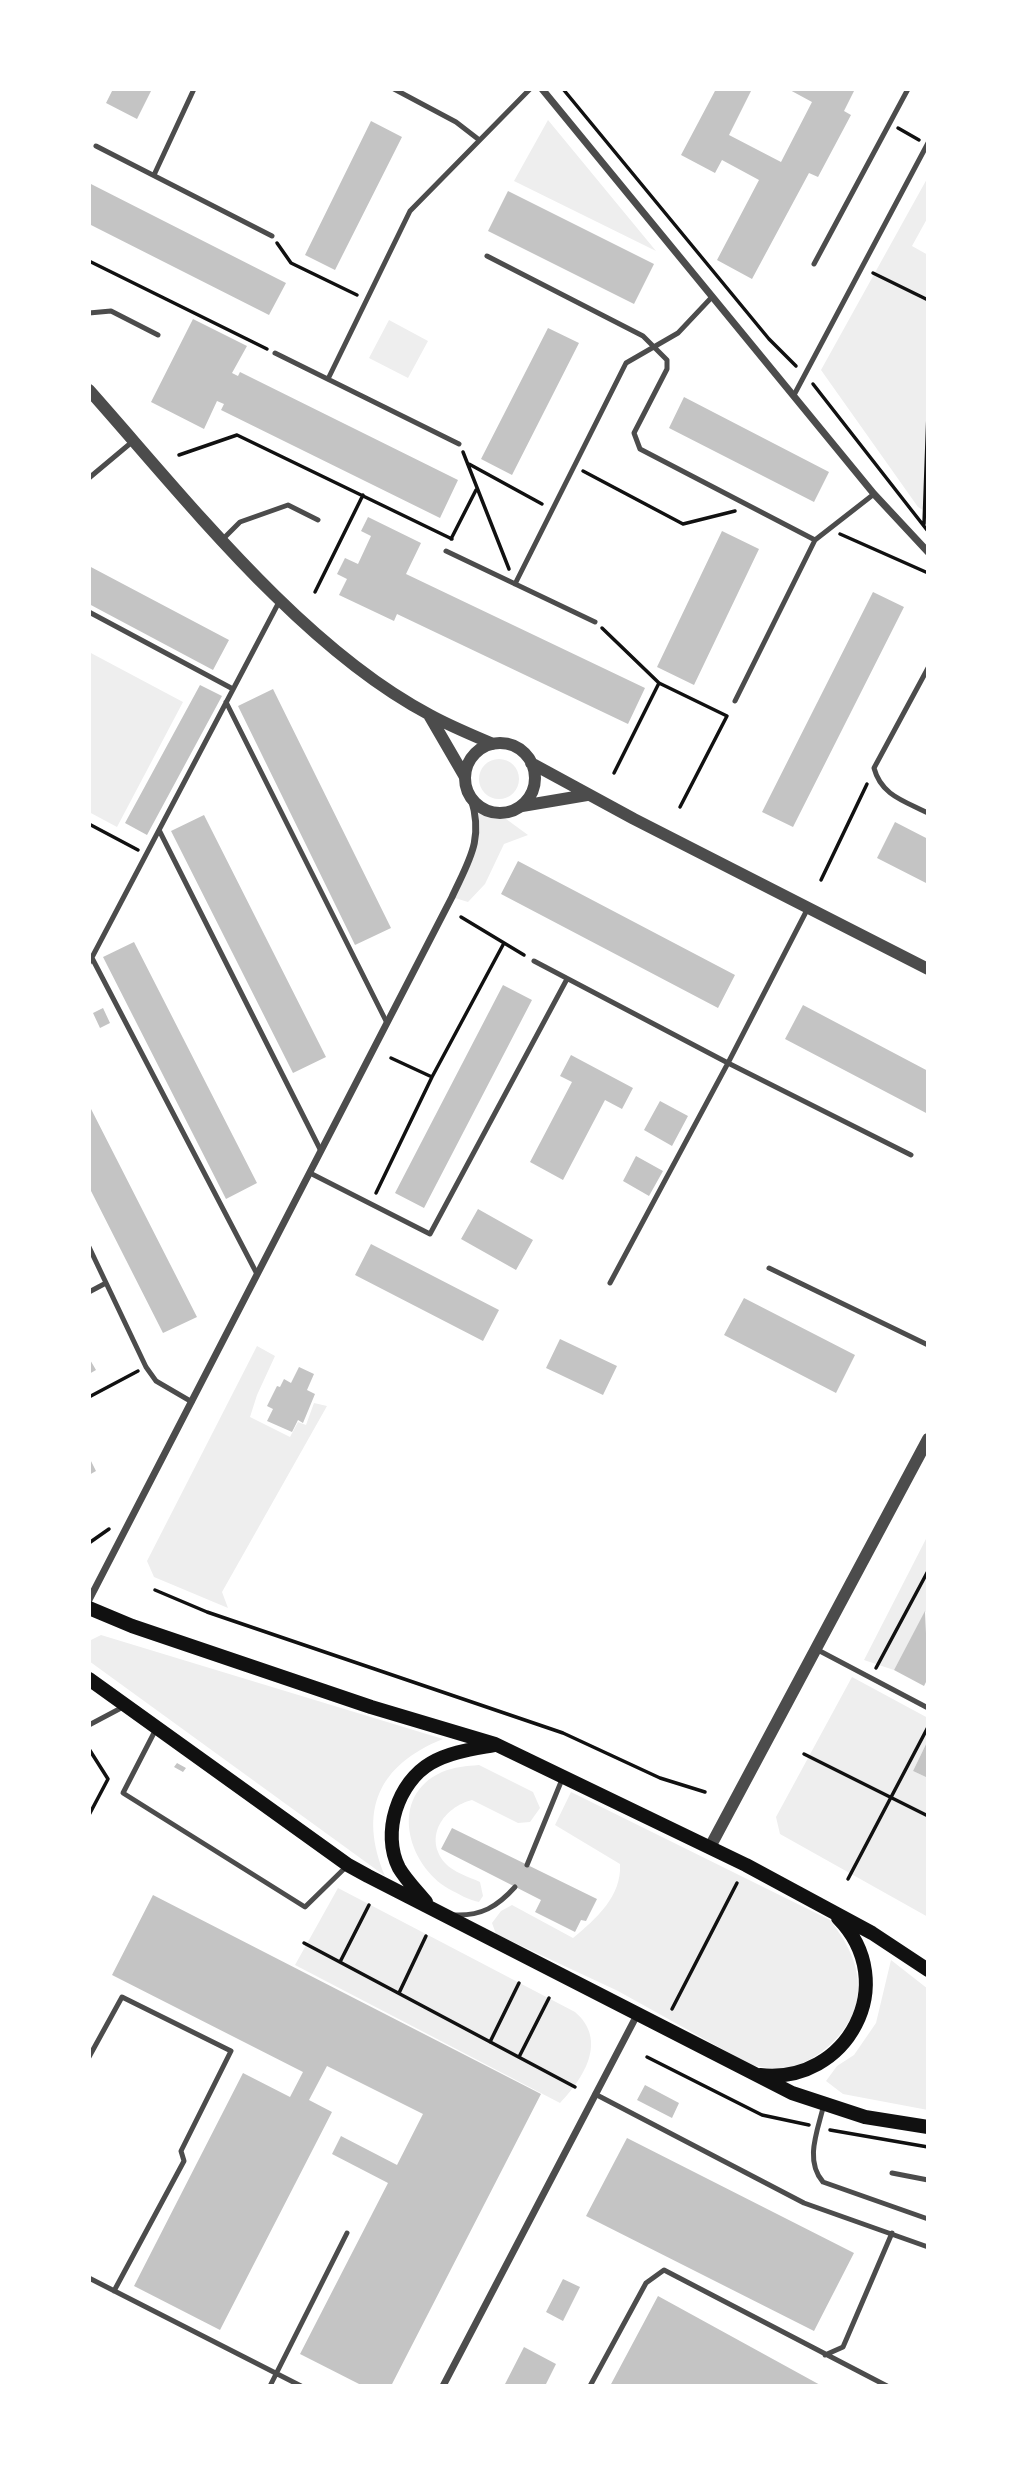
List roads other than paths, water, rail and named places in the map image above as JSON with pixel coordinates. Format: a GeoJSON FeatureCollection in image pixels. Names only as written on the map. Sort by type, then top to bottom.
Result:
{"type":"FeatureCollection","features":[{"type":"Feature","properties":{"kind":"main road"},"geometry":{"type":"LineString","coordinates":[[89,1608],[132,1626],[333,1694],[495,1744],[710,1847],[907,1954],[928,1970]]}},
{"type":"Feature","properties":{"kind":"main road"},"geometry":{"type":"LineString","coordinates":[[89,1679],[348,1865],[439,1914],[753,2074],[824,2104],[865,2117],[928,2127]]}},
{"type":"Feature","properties":{"kind":"main road"},"geometry":{"type":"LineString","coordinates":[[439,1914],[398,1866],[391,1838],[395,1811],[409,1783],[430,1763],[457,1752],[495,1744]]}},
{"type":"Feature","properties":{"kind":"main road"},"geometry":{"type":"LineString","coordinates":[[753,2074],[790,2075],[809,2069],[840,2048],[860,2016],[865,1998],[863,1960],[851,1934],[832,1913]]}},
{"type":"Feature","properties":{"kind":"street"},"geometry":{"type":"LineString","coordinates":[[542,89],[711,298],[874,494],[925,550]]}},
{"type":"Feature","properties":{"kind":"street"},"geometry":{"type":"LineString","coordinates":[[89,390],[222,540],[281,599],[355,664],[428,715],[493,744],[515,747],[531,764],[587,795],[928,969]]}},
{"type":"Feature","properties":{"kind":"street"},"geometry":{"type":"LineString","coordinates":[[89,1600],[321,1152],[475,846],[478,822],[465,777],[428,715]]}},
{"type":"Feature","properties":{"kind":"street"},"geometry":{"type":"LineString","coordinates":[[465,777],[473,756],[493,744]]}},
{"type":"Feature","properties":{"kind":"street"},"geometry":{"type":"LineString","coordinates":[[522,806],[534,786],[531,764]]}},
{"type":"Feature","properties":{"kind":"street"},"geometry":{"type":"LineString","coordinates":[[471,798],[489,812],[512,811],[522,806],[587,795]]}},
{"type":"Feature","properties":{"kind":"street"},"geometry":{"type":"LineString","coordinates":[[710,1847],[928,1439]]}},
{"type":"Feature","properties":{"kind":"street"},"geometry":{"type":"LineString","coordinates":[[443,2386],[637,2015]]}},
{"type":"Feature","properties":{"kind":"lane"},"geometry":{"type":"LineString","coordinates":[[154,175],[194,89]]}},
{"type":"Feature","properties":{"kind":"lane"},"geometry":{"type":"LineString","coordinates":[[394,89],[456,122],[478,139]]}},
{"type":"Feature","properties":{"kind":"lane"},"geometry":{"type":"LineString","coordinates":[[328,379],[410,211],[530,89]]}},
{"type":"Feature","properties":{"kind":"lane"},"geometry":{"type":"LineString","coordinates":[[814,264],[908,89]]}},
{"type":"Feature","properties":{"kind":"lane"},"geometry":{"type":"LineString","coordinates":[[794,395],[927,144]]}},
{"type":"Feature","properties":{"kind":"lane"},"geometry":{"type":"LineString","coordinates":[[96,146],[272,236]]}},
{"type":"Feature","properties":{"kind":"lane"},"geometry":{"type":"LineString","coordinates":[[487,256],[643,336],[656,346],[667,360],[667,369],[634,433],[640,449],[814,540]]}},
{"type":"Feature","properties":{"kind":"lane"},"geometry":{"type":"LineString","coordinates":[[515,584],[626,363],[678,332],[711,298]]}},
{"type":"Feature","properties":{"kind":"lane"},"geometry":{"type":"LineString","coordinates":[[89,313],[111,311],[158,335]]}},
{"type":"Feature","properties":{"kind":"lane"},"geometry":{"type":"LineString","coordinates":[[275,353],[459,444]]}},
{"type":"Feature","properties":{"kind":"lane"},"geometry":{"type":"LineString","coordinates":[[89,478],[134,440]]}},
{"type":"Feature","properties":{"kind":"lane"},"geometry":{"type":"LineString","coordinates":[[735,701],[814,540],[874,494]]}},
{"type":"Feature","properties":{"kind":"lane"},"geometry":{"type":"LineString","coordinates":[[222,540],[240,522],[288,505],[318,520]]}},
{"type":"Feature","properties":{"kind":"lane"},"geometry":{"type":"LineString","coordinates":[[446,551],[595,622]]}},
{"type":"Feature","properties":{"kind":"lane"},"geometry":{"type":"LineString","coordinates":[[257,1274],[90,961],[281,599]]}},
{"type":"Feature","properties":{"kind":"lane"},"geometry":{"type":"LineString","coordinates":[[89,612],[233,689]]}},
{"type":"Feature","properties":{"kind":"lane"},"geometry":{"type":"LineString","coordinates":[[928,668],[874,769],[877,782],[884,791],[928,813]]}},
{"type":"Feature","properties":{"kind":"lane"},"geometry":{"type":"LineString","coordinates":[[226,702],[387,1023]]}},
{"type":"Feature","properties":{"kind":"lane"},"geometry":{"type":"LineString","coordinates":[[159,830],[321,1152]]}},
{"type":"Feature","properties":{"kind":"lane"},"geometry":{"type":"LineString","coordinates":[[610,1283],[808,908]]}},
{"type":"Feature","properties":{"kind":"lane"},"geometry":{"type":"LineString","coordinates":[[534,961],[911,1155]]}},
{"type":"Feature","properties":{"kind":"lane"},"geometry":{"type":"LineString","coordinates":[[310,1173],[430,1234],[567,978]]}},
{"type":"Feature","properties":{"kind":"lane"},"geometry":{"type":"LineString","coordinates":[[89,1247],[146,1367],[156,1381],[192,1402]]}},
{"type":"Feature","properties":{"kind":"lane"},"geometry":{"type":"LineString","coordinates":[[769,1268],[928,1345]]}},
{"type":"Feature","properties":{"kind":"lane"},"geometry":{"type":"LineString","coordinates":[[89,1292],[106,1283]]}},
{"type":"Feature","properties":{"kind":"lane"},"geometry":{"type":"LineString","coordinates":[[816,1649],[928,1708]]}},
{"type":"Feature","properties":{"kind":"lane"},"geometry":{"type":"LineString","coordinates":[[89,1726],[125,1706]]}},
{"type":"Feature","properties":{"kind":"lane"},"geometry":{"type":"LineString","coordinates":[[157,1729],[123,1793],[305,1907],[348,1865]]}},
{"type":"Feature","properties":{"kind":"lane"},"geometry":{"type":"LineString","coordinates":[[527,1865],[563,1777]]}},
{"type":"Feature","properties":{"kind":"lane"},"geometry":{"type":"LineString","coordinates":[[439,1914],[473,1916],[485,1912],[515,1887]]}},
{"type":"Feature","properties":{"kind":"lane"},"geometry":{"type":"LineString","coordinates":[[89,2057],[122,1997],[231,2051],[181,2151],[184,2161],[114,2291]]}},
{"type":"Feature","properties":{"kind":"lane"},"geometry":{"type":"LineString","coordinates":[[595,2094],[804,2203],[928,2246]]}},
{"type":"Feature","properties":{"kind":"lane"},"geometry":{"type":"LineString","coordinates":[[824,2104],[812,2158],[814,2172],[823,2182],[928,2219]]}},
{"type":"Feature","properties":{"kind":"lane"},"geometry":{"type":"LineString","coordinates":[[892,2173],[928,2180]]}},
{"type":"Feature","properties":{"kind":"lane"},"geometry":{"type":"LineString","coordinates":[[270,2386],[347,2233]]}},
{"type":"Feature","properties":{"kind":"lane"},"geometry":{"type":"LineString","coordinates":[[824,2355],[843,2347],[892,2233]]}},
{"type":"Feature","properties":{"kind":"lane"},"geometry":{"type":"LineString","coordinates":[[590,2386],[646,2283],[664,2270],[887,2386]]}},
{"type":"Feature","properties":{"kind":"lane"},"geometry":{"type":"LineString","coordinates":[[89,2278],[301,2386]]}}]}
